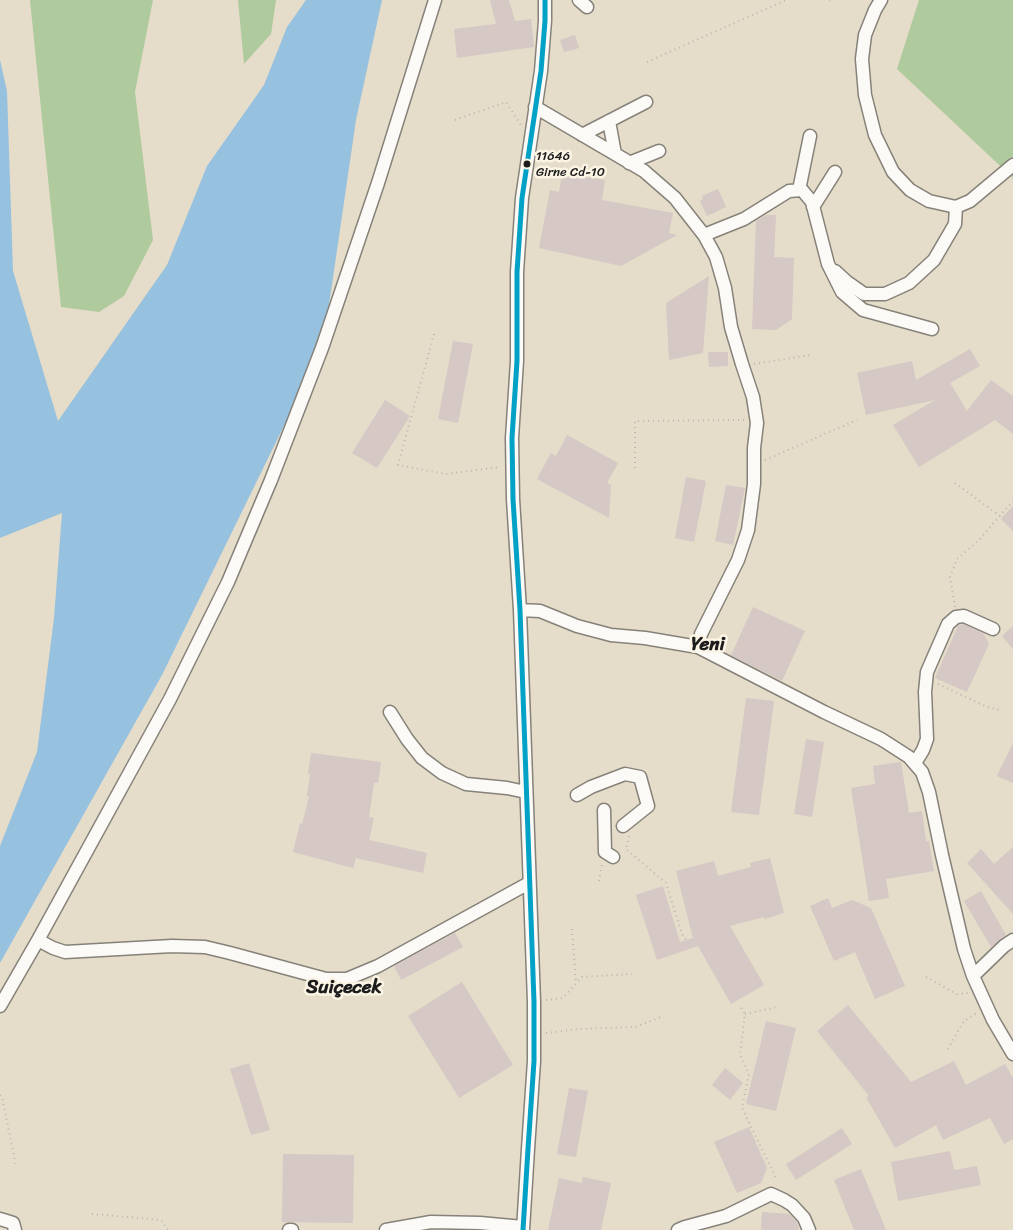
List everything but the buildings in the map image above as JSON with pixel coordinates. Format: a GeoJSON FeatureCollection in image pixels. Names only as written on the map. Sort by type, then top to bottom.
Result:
{"type":"FeatureCollection","features":[{"type":"Feature","properties":{"kind":"street"},"geometry":{"type":"LineString","coordinates":[[0,1006],[170,699],[236,565],[322,348],[378,182],[434,0]]}},
{"type":"Feature","properties":{"kind":"street"},"geometry":{"type":"LineString","coordinates":[[386,1230],[430,1222],[480,1223],[523,1229],[534,1061],[534,1002],[512,438],[517,361],[517,272],[522,198],[541,71],[545,0]]}},
{"type":"Feature","properties":{"kind":"street"},"geometry":{"type":"LineString","coordinates":[[881,0],[865,35],[862,59],[865,95],[875,135],[893,172],[910,190],[929,201],[956,207],[970,201],[1013,165]]}},
{"type":"Feature","properties":{"kind":"street"},"geometry":{"type":"LineString","coordinates":[[582,135],[646,102]]}},
{"type":"Feature","properties":{"kind":"street"},"geometry":{"type":"LineString","coordinates":[[535,107],[644,171],[675,198],[704,235],[716,257],[725,288],[731,327],[753,397],[756,420],[754,484],[748,530],[738,560],[701,634],[698,647]]}},
{"type":"Feature","properties":{"kind":"street"},"geometry":{"type":"LineString","coordinates":[[609,121],[615,154]]}},
{"type":"Feature","properties":{"kind":"street"},"geometry":{"type":"LineString","coordinates":[[799,190],[810,136]]}},
{"type":"Feature","properties":{"kind":"street"},"geometry":{"type":"LineString","coordinates":[[630,163],[659,151]]}},
{"type":"Feature","properties":{"kind":"street"},"geometry":{"type":"LineString","coordinates":[[813,207],[835,172]]}},
{"type":"Feature","properties":{"kind":"street"},"geometry":{"type":"LineString","coordinates":[[704,235],[744,219],[789,191],[802,190],[812,202],[828,264],[842,292],[863,310],[932,328]]}},
{"type":"Feature","properties":{"kind":"street"},"geometry":{"type":"LineString","coordinates":[[828,264],[846,282],[864,294],[885,294],[909,283],[934,260],[955,224],[956,207]]}},
{"type":"Feature","properties":{"kind":"street"},"geometry":{"type":"LineString","coordinates":[[520,610],[540,611],[577,626],[611,635],[645,638],[698,647],[881,739],[916,763],[922,772],[929,792],[964,949],[986,1007],[1013,1054]]}},
{"type":"Feature","properties":{"kind":"street"},"geometry":{"type":"LineString","coordinates":[[916,763],[927,739],[926,678],[929,666],[948,624],[956,617],[964,616],[993,629]]}},
{"type":"Feature","properties":{"kind":"street"},"geometry":{"type":"LineString","coordinates":[[390,712],[407,740],[422,758],[442,773],[466,784],[526,792]]}},
{"type":"Feature","properties":{"kind":"street"},"geometry":{"type":"LineString","coordinates":[[576,795],[625,774],[640,776],[648,806],[626,831]]}},
{"type":"Feature","properties":{"kind":"street"},"geometry":{"type":"LineString","coordinates":[[604,810],[609,854]]}},
{"type":"Feature","properties":{"kind":"street"},"geometry":{"type":"LineString","coordinates":[[38,940],[65,952],[172,946],[205,947],[230,952],[326,979],[347,979],[378,966],[529,883]]}},
{"type":"Feature","properties":{"kind":"street"},"geometry":{"type":"LineString","coordinates":[[973,976],[1004,946],[1013,940]]}},
{"type":"Feature","properties":{"kind":"street"},"geometry":{"type":"LineString","coordinates":[[678,1230],[726,1216],[771,1194],[792,1205],[804,1218],[809,1230]]}},
{"type":"Feature","properties":{"kind":"street"},"geometry":{"type":"LineString","coordinates":[[0,1219],[13,1223],[14,1230]]}},
{"type":"Feature","properties":{"kind":"path"},"geometry":{"type":"LineString","coordinates":[[647,62],[786,0]]}},
{"type":"Feature","properties":{"kind":"path"},"geometry":{"type":"LineString","coordinates":[[455,120],[506,102],[530,140]]}},
{"type":"Feature","properties":{"kind":"path"},"geometry":{"type":"LineString","coordinates":[[434,334],[398,465],[446,474],[513,466]]}},
{"type":"Feature","properties":{"kind":"path"},"geometry":{"type":"LineString","coordinates":[[742,366],[811,355]]}},
{"type":"Feature","properties":{"kind":"path"},"geometry":{"type":"LineString","coordinates":[[636,468],[635,421],[756,420]]}},
{"type":"Feature","properties":{"kind":"path"},"geometry":{"type":"LineString","coordinates":[[754,465],[857,420]]}},
{"type":"Feature","properties":{"kind":"path"},"geometry":{"type":"LineString","coordinates":[[955,483],[1000,516]]}},
{"type":"Feature","properties":{"kind":"path"},"geometry":{"type":"LineString","coordinates":[[956,617],[950,577],[957,559],[978,542],[1013,501]]}},
{"type":"Feature","properties":{"kind":"path"},"geometry":{"type":"LineString","coordinates":[[926,678],[987,707],[1001,710]]}},
{"type":"Feature","properties":{"kind":"path"},"geometry":{"type":"LineString","coordinates":[[626,831],[626,849],[666,883],[682,934],[688,942]]}},
{"type":"Feature","properties":{"kind":"path"},"geometry":{"type":"LineString","coordinates":[[599,881],[609,854]]}},
{"type":"Feature","properties":{"kind":"path"},"geometry":{"type":"LineString","coordinates":[[572,929],[576,983]]}},
{"type":"Feature","properties":{"kind":"path"},"geometry":{"type":"LineString","coordinates":[[534,1002],[563,998],[582,977],[632,974]]}},
{"type":"Feature","properties":{"kind":"path"},"geometry":{"type":"LineString","coordinates":[[926,977],[957,994],[980,992]]}},
{"type":"Feature","properties":{"kind":"path"},"geometry":{"type":"LineString","coordinates":[[745,1014],[777,1007]]}},
{"type":"Feature","properties":{"kind":"path"},"geometry":{"type":"LineString","coordinates":[[948,1049],[964,1021],[986,1007]]}},
{"type":"Feature","properties":{"kind":"path"},"geometry":{"type":"LineString","coordinates":[[741,1008],[745,1014],[740,1055],[748,1074],[742,1108],[776,1178]]}},
{"type":"Feature","properties":{"kind":"path"},"geometry":{"type":"LineString","coordinates":[[534,1035],[578,1028],[635,1027],[661,1017]]}},
{"type":"Feature","properties":{"kind":"path"},"geometry":{"type":"LineString","coordinates":[[0,1095],[2,1097],[16,1166]]}},
{"type":"Feature","properties":{"kind":"path"},"geometry":{"type":"LineString","coordinates":[[92,1214],[162,1220],[168,1230]]}},
{"type":"Feature","properties":{"kind":"green space"},"geometry":{"type":"Polygon","coordinates":[[[30,0],[153,0],[135,92],[153,240],[124,296],[99,312],[61,307],[30,0]]]}},
{"type":"Feature","properties":{"kind":"green space"},"geometry":{"type":"Polygon","coordinates":[[[238,0],[276,0],[271,34],[244,64],[238,0]]]}},
{"type":"Feature","properties":{"kind":"green space"},"geometry":{"type":"Polygon","coordinates":[[[919,0],[1013,0],[1013,178],[897,69],[919,0]]]}},
{"type":"Feature","properties":{"kind":"water"},"geometry":{"type":"Polygon","coordinates":[[[306,0],[382,0],[356,120],[323,346],[162,675],[0,963],[0,846],[37,752],[54,618],[62,513],[0,538],[0,60],[7,91],[13,271],[58,421],[167,265],[207,166],[264,85],[287,27],[306,0]]]}},
{"type":"Feature","properties":{"kind":"transit line"},"geometry":{"type":"LineString","coordinates":[[523,1230],[534,1061],[534,1002],[512,438],[517,361],[517,272],[522,198],[541,71],[545,0]]}},
{"type":"Feature","properties":{"kind":"place","name":"11646 Girne Cd-10"},"geometry":{"type":"Point","coordinates":[527,164]}},
{"type":"Feature","properties":{"kind":"district","name":"Yeni"},"geometry":{"type":"Point","coordinates":[708,645]}},
{"type":"Feature","properties":{"kind":"district","name":"Suiçecek"},"geometry":{"type":"Point","coordinates":[344,988]}}]}
